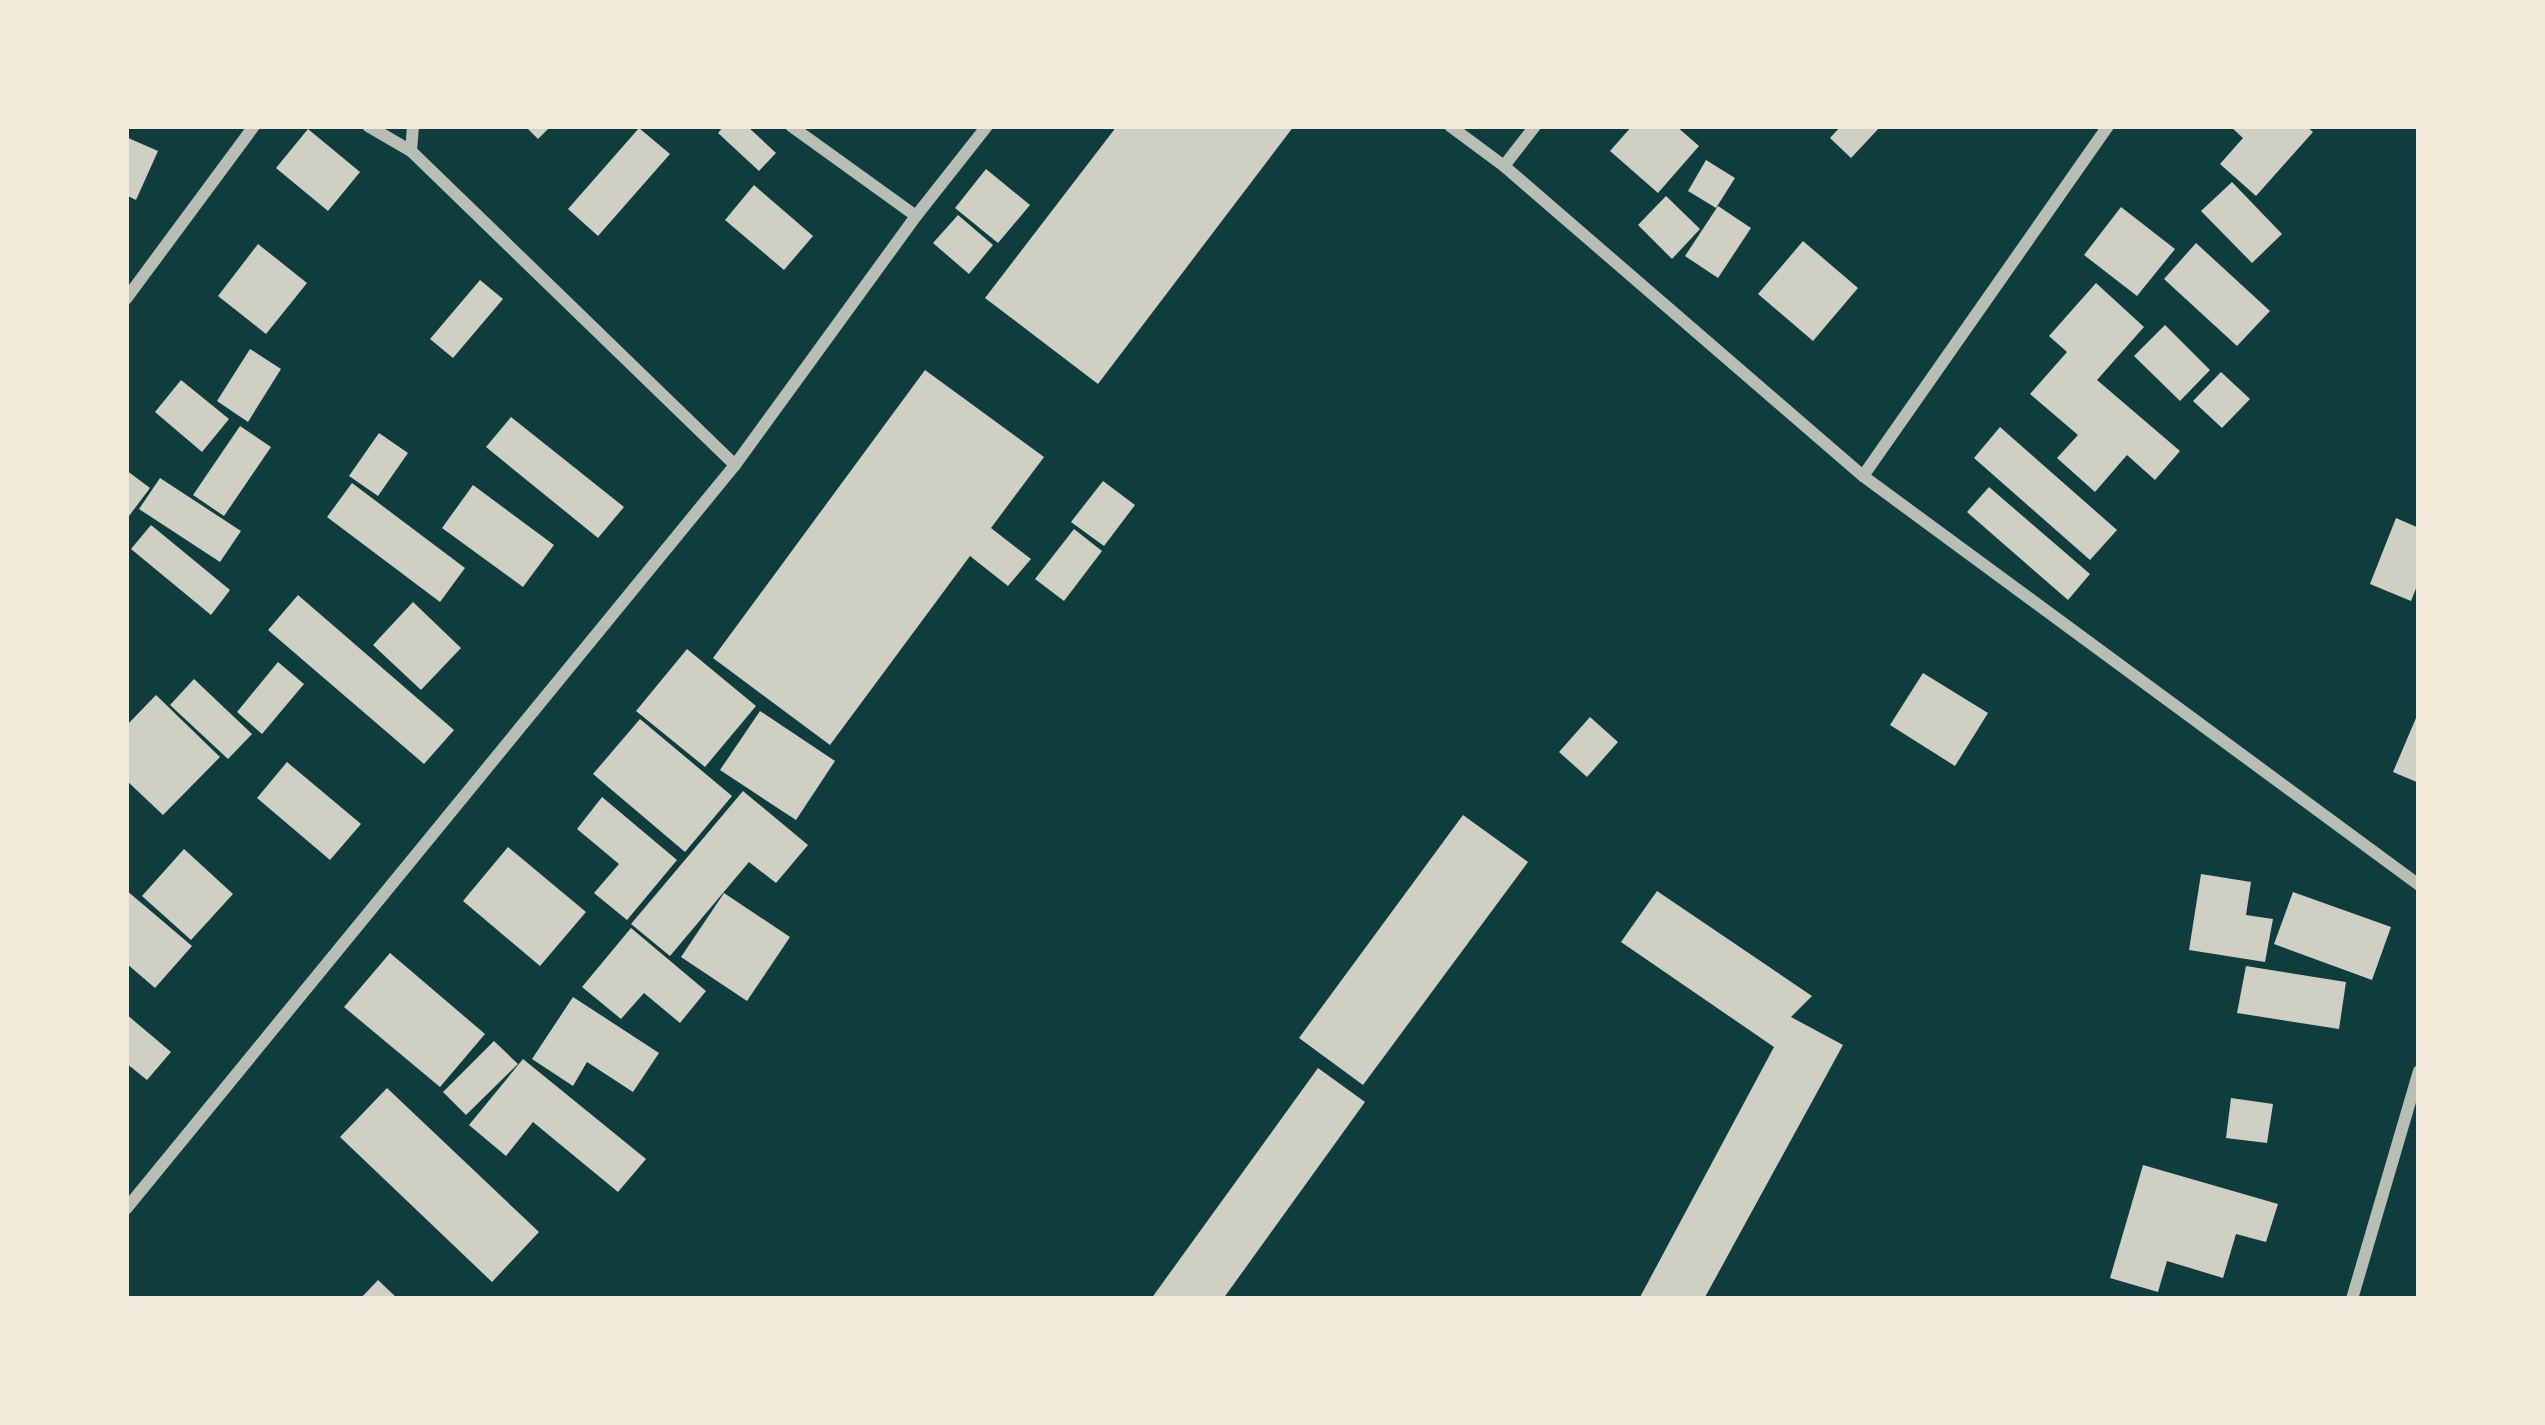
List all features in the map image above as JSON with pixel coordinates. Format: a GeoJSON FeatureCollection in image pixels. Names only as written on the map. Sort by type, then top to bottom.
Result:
{"type":"FeatureCollection","features":[{"type":"Feature","properties":{"kind":"street"},"geometry":{"type":"LineString","coordinates":[[126,299],[254,126]]}},
{"type":"Feature","properties":{"kind":"street"},"geometry":{"type":"LineString","coordinates":[[368,126],[411,151],[735,465]]}},
{"type":"Feature","properties":{"kind":"street"},"geometry":{"type":"LineString","coordinates":[[411,151],[413,126]]}},
{"type":"Feature","properties":{"kind":"street"},"geometry":{"type":"LineString","coordinates":[[791,126],[916,216]]}},
{"type":"Feature","properties":{"kind":"street"},"geometry":{"type":"LineString","coordinates":[[126,1209],[735,465],[987,126]]}},
{"type":"Feature","properties":{"kind":"street"},"geometry":{"type":"LineString","coordinates":[[1450,126],[1504,166],[1863,476],[2419,886]]}},
{"type":"Feature","properties":{"kind":"street"},"geometry":{"type":"LineString","coordinates":[[1504,166],[1535,126]]}},
{"type":"Feature","properties":{"kind":"street"},"geometry":{"type":"LineString","coordinates":[[1863,476],[2108,126]]}},
{"type":"Feature","properties":{"kind":"street"},"geometry":{"type":"LineString","coordinates":[[2353,1299],[2419,1070]]}},
{"type":"Feature","properties":{"kind":"building"},"geometry":{"type":"Polygon","coordinates":[[[525,126],[551,126],[538,139],[525,126]]]}},
{"type":"Feature","properties":{"kind":"building"},"geometry":{"type":"Polygon","coordinates":[[[724,126],[747,126],[776,153],[759,171],[718,133],[724,126]]]}},
{"type":"Feature","properties":{"kind":"building"},"geometry":{"type":"Polygon","coordinates":[[[1117,126],[1294,126],[1098,384],[985,298],[1117,126]]]}},
{"type":"Feature","properties":{"kind":"building"},"geometry":{"type":"Polygon","coordinates":[[[1632,126],[1676,126],[1699,146],[1658,193],[1610,151],[1632,126]]]}},
{"type":"Feature","properties":{"kind":"building"},"geometry":{"type":"Polygon","coordinates":[[[1841,126],[1881,126],[1851,158],[1830,138],[1841,126]]]}},
{"type":"Feature","properties":{"kind":"building"},"geometry":{"type":"Polygon","coordinates":[[[2230,126],[2306,126],[2313,132],[2256,196],[2220,164],[2243,138],[2230,126]]]}},
{"type":"Feature","properties":{"kind":"building"},"geometry":{"type":"Polygon","coordinates":[[[639,128],[670,154],[598,236],[568,209],[639,128]]]}},
{"type":"Feature","properties":{"kind":"building"},"geometry":{"type":"Polygon","coordinates":[[[308,129],[360,172],[328,211],[276,168],[308,129]]]}},
{"type":"Feature","properties":{"kind":"building"},"geometry":{"type":"Polygon","coordinates":[[[126,137],[158,151],[136,200],[126,195],[126,137]]]}},
{"type":"Feature","properties":{"kind":"building"},"geometry":{"type":"Polygon","coordinates":[[[1706,160],[1735,178],[1716,208],[1688,191],[1706,160]]]}},
{"type":"Feature","properties":{"kind":"building"},"geometry":{"type":"Polygon","coordinates":[[[986,169],[1030,205],[998,243],[955,208],[986,169]]]}},
{"type":"Feature","properties":{"kind":"building"},"geometry":{"type":"Polygon","coordinates":[[[2232,182],[2282,234],[2252,263],[2201,211],[2232,182]]]}},
{"type":"Feature","properties":{"kind":"building"},"geometry":{"type":"Polygon","coordinates":[[[754,185],[813,236],[784,270],[725,220],[754,185]]]}},
{"type":"Feature","properties":{"kind":"building"},"geometry":{"type":"Polygon","coordinates":[[[1666,196],[1700,229],[1672,259],[1638,225],[1666,196]]]}},
{"type":"Feature","properties":{"kind":"building"},"geometry":{"type":"Polygon","coordinates":[[[1718,206],[1751,228],[1718,278],[1685,256],[1718,206]]]}},
{"type":"Feature","properties":{"kind":"building"},"geometry":{"type":"Polygon","coordinates":[[[2121,207],[2175,249],[2137,296],[2084,255],[2121,207]]]}},
{"type":"Feature","properties":{"kind":"building"},"geometry":{"type":"Polygon","coordinates":[[[958,215],[993,245],[969,274],[933,243],[958,215]]]}},
{"type":"Feature","properties":{"kind":"building"},"geometry":{"type":"Polygon","coordinates":[[[1803,241],[1858,288],[1813,341],[1758,294],[1803,241]]]}},
{"type":"Feature","properties":{"kind":"building"},"geometry":{"type":"Polygon","coordinates":[[[2196,243],[2270,311],[2237,346],[2164,279],[2196,243]]]}},
{"type":"Feature","properties":{"kind":"building"},"geometry":{"type":"Polygon","coordinates":[[[258,244],[307,283],[266,334],[218,296],[258,244]]]}},
{"type":"Feature","properties":{"kind":"building"},"geometry":{"type":"Polygon","coordinates":[[[480,280],[503,299],[453,358],[430,339],[480,280]]]}},
{"type":"Feature","properties":{"kind":"building"},"geometry":{"type":"Polygon","coordinates":[[[2096,283],[2144,327],[2097,380],[2180,451],[2155,480],[2127,455],[2095,492],[2057,458],[2078,435],[2030,394],[2067,352],[2049,336],[2096,283]]]}},
{"type":"Feature","properties":{"kind":"building"},"geometry":{"type":"Polygon","coordinates":[[[2165,325],[2210,370],[2180,401],[2134,356],[2165,325]]]}},
{"type":"Feature","properties":{"kind":"building"},"geometry":{"type":"Polygon","coordinates":[[[250,349],[281,369],[248,422],[217,401],[250,349]]]}},
{"type":"Feature","properties":{"kind":"building"},"geometry":{"type":"Polygon","coordinates":[[[925,370],[1044,457],[991,528],[1031,559],[1008,586],[970,556],[830,745],[713,658],[925,370]]]}},
{"type":"Feature","properties":{"kind":"building"},"geometry":{"type":"Polygon","coordinates":[[[2221,372],[2250,399],[2222,428],[2193,401],[2221,372]]]}},
{"type":"Feature","properties":{"kind":"building"},"geometry":{"type":"Polygon","coordinates":[[[181,380],[229,419],[202,452],[155,412],[181,380]]]}},
{"type":"Feature","properties":{"kind":"building"},"geometry":{"type":"Polygon","coordinates":[[[511,417],[624,507],[598,538],[486,447],[511,417]]]}},
{"type":"Feature","properties":{"kind":"building"},"geometry":{"type":"Polygon","coordinates":[[[240,426],[271,447],[224,516],[193,495],[240,426]]]}},
{"type":"Feature","properties":{"kind":"building"},"geometry":{"type":"Polygon","coordinates":[[[2000,427],[2117,530],[2090,560],[1974,458],[2000,427]]]}},
{"type":"Feature","properties":{"kind":"building"},"geometry":{"type":"Polygon","coordinates":[[[379,433],[408,453],[378,496],[349,476],[379,433]]]}},
{"type":"Feature","properties":{"kind":"building"},"geometry":{"type":"Polygon","coordinates":[[[126,470],[150,488],[126,520],[126,470]]]}},
{"type":"Feature","properties":{"kind":"building"},"geometry":{"type":"Polygon","coordinates":[[[160,478],[241,531],[220,562],[139,509],[160,478]]]}},
{"type":"Feature","properties":{"kind":"building"},"geometry":{"type":"Polygon","coordinates":[[[1103,481],[1135,505],[1104,546],[1071,522],[1103,481]]]}},
{"type":"Feature","properties":{"kind":"building"},"geometry":{"type":"Polygon","coordinates":[[[352,483],[465,568],[440,602],[327,517],[352,483]]]}},
{"type":"Feature","properties":{"kind":"building"},"geometry":{"type":"Polygon","coordinates":[[[473,485],[554,545],[523,587],[442,528],[473,485]]]}},
{"type":"Feature","properties":{"kind":"building"},"geometry":{"type":"Polygon","coordinates":[[[1989,487],[2090,574],[2068,600],[1967,512],[1989,487]]]}},
{"type":"Feature","properties":{"kind":"building"},"geometry":{"type":"Polygon","coordinates":[[[2396,518],[2419,528],[2419,581],[2411,601],[2370,584],[2396,518]]]}},
{"type":"Feature","properties":{"kind":"building"},"geometry":{"type":"Polygon","coordinates":[[[151,525],[230,590],[211,615],[131,549],[151,525]]]}},
{"type":"Feature","properties":{"kind":"building"},"geometry":{"type":"Polygon","coordinates":[[[1074,529],[1102,551],[1064,601],[1035,579],[1074,529]]]}},
{"type":"Feature","properties":{"kind":"building"},"geometry":{"type":"Polygon","coordinates":[[[298,595],[454,730],[424,764],[268,630],[298,595]]]}},
{"type":"Feature","properties":{"kind":"building"},"geometry":{"type":"Polygon","coordinates":[[[413,602],[461,648],[421,690],[373,645],[413,602]]]}},
{"type":"Feature","properties":{"kind":"building"},"geometry":{"type":"Polygon","coordinates":[[[687,649],[756,706],[705,767],[636,711],[687,649]]]}},
{"type":"Feature","properties":{"kind":"building"},"geometry":{"type":"Polygon","coordinates":[[[278,662],[304,684],[262,734],[237,712],[278,662]]]}},
{"type":"Feature","properties":{"kind":"building"},"geometry":{"type":"Polygon","coordinates":[[[1923,673],[1988,713],[1955,766],[1890,725],[1923,673]]]}},
{"type":"Feature","properties":{"kind":"building"},"geometry":{"type":"Polygon","coordinates":[[[194,679],[252,734],[228,759],[170,705],[194,679]]]}},
{"type":"Feature","properties":{"kind":"building"},"geometry":{"type":"Polygon","coordinates":[[[156,695],[220,757],[163,815],[126,780],[126,726],[156,695]]]}},
{"type":"Feature","properties":{"kind":"building"},"geometry":{"type":"Polygon","coordinates":[[[760,711],[835,761],[796,820],[720,770],[760,711]]]}},
{"type":"Feature","properties":{"kind":"building"},"geometry":{"type":"Polygon","coordinates":[[[2419,711],[2419,783],[2393,772],[2419,711]]]}},
{"type":"Feature","properties":{"kind":"building"},"geometry":{"type":"Polygon","coordinates":[[[1590,717],[1618,742],[1587,777],[1559,752],[1590,717]]]}},
{"type":"Feature","properties":{"kind":"building"},"geometry":{"type":"Polygon","coordinates":[[[640,719],[732,796],[685,852],[593,774],[640,719]]]}},
{"type":"Feature","properties":{"kind":"building"},"geometry":{"type":"Polygon","coordinates":[[[287,762],[361,824],[330,860],[257,798],[287,762]]]}},
{"type":"Feature","properties":{"kind":"building"},"geometry":{"type":"Polygon","coordinates":[[[743,791],[808,845],[776,883],[749,862],[670,956],[631,924],[743,791]]]}},
{"type":"Feature","properties":{"kind":"building"},"geometry":{"type":"Polygon","coordinates":[[[602,797],[677,860],[627,920],[594,893],[619,864],[577,829],[602,797]]]}},
{"type":"Feature","properties":{"kind":"building"},"geometry":{"type":"Polygon","coordinates":[[[1463,815],[1528,862],[1363,1085],[1299,1038],[1463,815]]]}},
{"type":"Feature","properties":{"kind":"building"},"geometry":{"type":"Polygon","coordinates":[[[508,847],[586,912],[540,966],[463,901],[508,847]]]}},
{"type":"Feature","properties":{"kind":"building"},"geometry":{"type":"Polygon","coordinates":[[[184,849],[233,894],[191,940],[142,896],[184,849]]]}},
{"type":"Feature","properties":{"kind":"building"},"geometry":{"type":"Polygon","coordinates":[[[2201,874],[2251,882],[2246,915],[2273,919],[2265,962],[2189,950],[2201,874]]]}},
{"type":"Feature","properties":{"kind":"building"},"geometry":{"type":"Polygon","coordinates":[[[126,890],[192,946],[155,988],[126,963],[126,890]]]}},
{"type":"Feature","properties":{"kind":"building"},"geometry":{"type":"Polygon","coordinates":[[[1657,891],[1812,996],[1791,1017],[1843,1045],[1704,1299],[1639,1299],[1774,1047],[1621,942],[1657,891]]]}},
{"type":"Feature","properties":{"kind":"building"},"geometry":{"type":"Polygon","coordinates":[[[2293,892],[2391,927],[2372,980],[2274,944],[2293,892]]]}},
{"type":"Feature","properties":{"kind":"building"},"geometry":{"type":"Polygon","coordinates":[[[724,893],[790,937],[747,1001],[681,957],[724,893]]]}},
{"type":"Feature","properties":{"kind":"building"},"geometry":{"type":"Polygon","coordinates":[[[631,928],[706,991],[680,1023],[644,993],[621,1019],[582,987],[631,928]]]}},
{"type":"Feature","properties":{"kind":"building"},"geometry":{"type":"Polygon","coordinates":[[[390,953],[485,1034],[440,1087],[344,1007],[390,953]]]}},
{"type":"Feature","properties":{"kind":"building"},"geometry":{"type":"Polygon","coordinates":[[[2246,966],[2346,982],[2339,1029],[2237,1013],[2246,966]]]}},
{"type":"Feature","properties":{"kind":"building"},"geometry":{"type":"Polygon","coordinates":[[[573,997],[659,1053],[633,1092],[587,1062],[573,1086],[532,1059],[573,997]]]}},
{"type":"Feature","properties":{"kind":"building"},"geometry":{"type":"Polygon","coordinates":[[[126,1014],[171,1052],[147,1080],[126,1063],[126,1014]]]}},
{"type":"Feature","properties":{"kind":"building"},"geometry":{"type":"Polygon","coordinates":[[[494,1041],[518,1064],[466,1115],[443,1092],[494,1041]]]}},
{"type":"Feature","properties":{"kind":"building"},"geometry":{"type":"Polygon","coordinates":[[[523,1059],[646,1159],[618,1192],[533,1122],[506,1156],[469,1125],[523,1059]]]}},
{"type":"Feature","properties":{"kind":"building"},"geometry":{"type":"Polygon","coordinates":[[[1318,1068],[1365,1102],[1223,1299],[1151,1299],[1318,1068]]]}},
{"type":"Feature","properties":{"kind":"building"},"geometry":{"type":"Polygon","coordinates":[[[387,1088],[539,1232],[492,1282],[340,1137],[387,1088]]]}},
{"type":"Feature","properties":{"kind":"building"},"geometry":{"type":"Polygon","coordinates":[[[2231,1098],[2273,1104],[2267,1143],[2226,1138],[2231,1098]]]}},
{"type":"Feature","properties":{"kind":"building"},"geometry":{"type":"Polygon","coordinates":[[[2143,1165],[2278,1204],[2266,1242],[2236,1234],[2223,1278],[2167,1261],[2158,1292],[2110,1278],[2143,1165]]]}},
{"type":"Feature","properties":{"kind":"building"},"geometry":{"type":"Polygon","coordinates":[[[378,1280],[398,1299],[360,1299],[378,1280]]]}}]}
